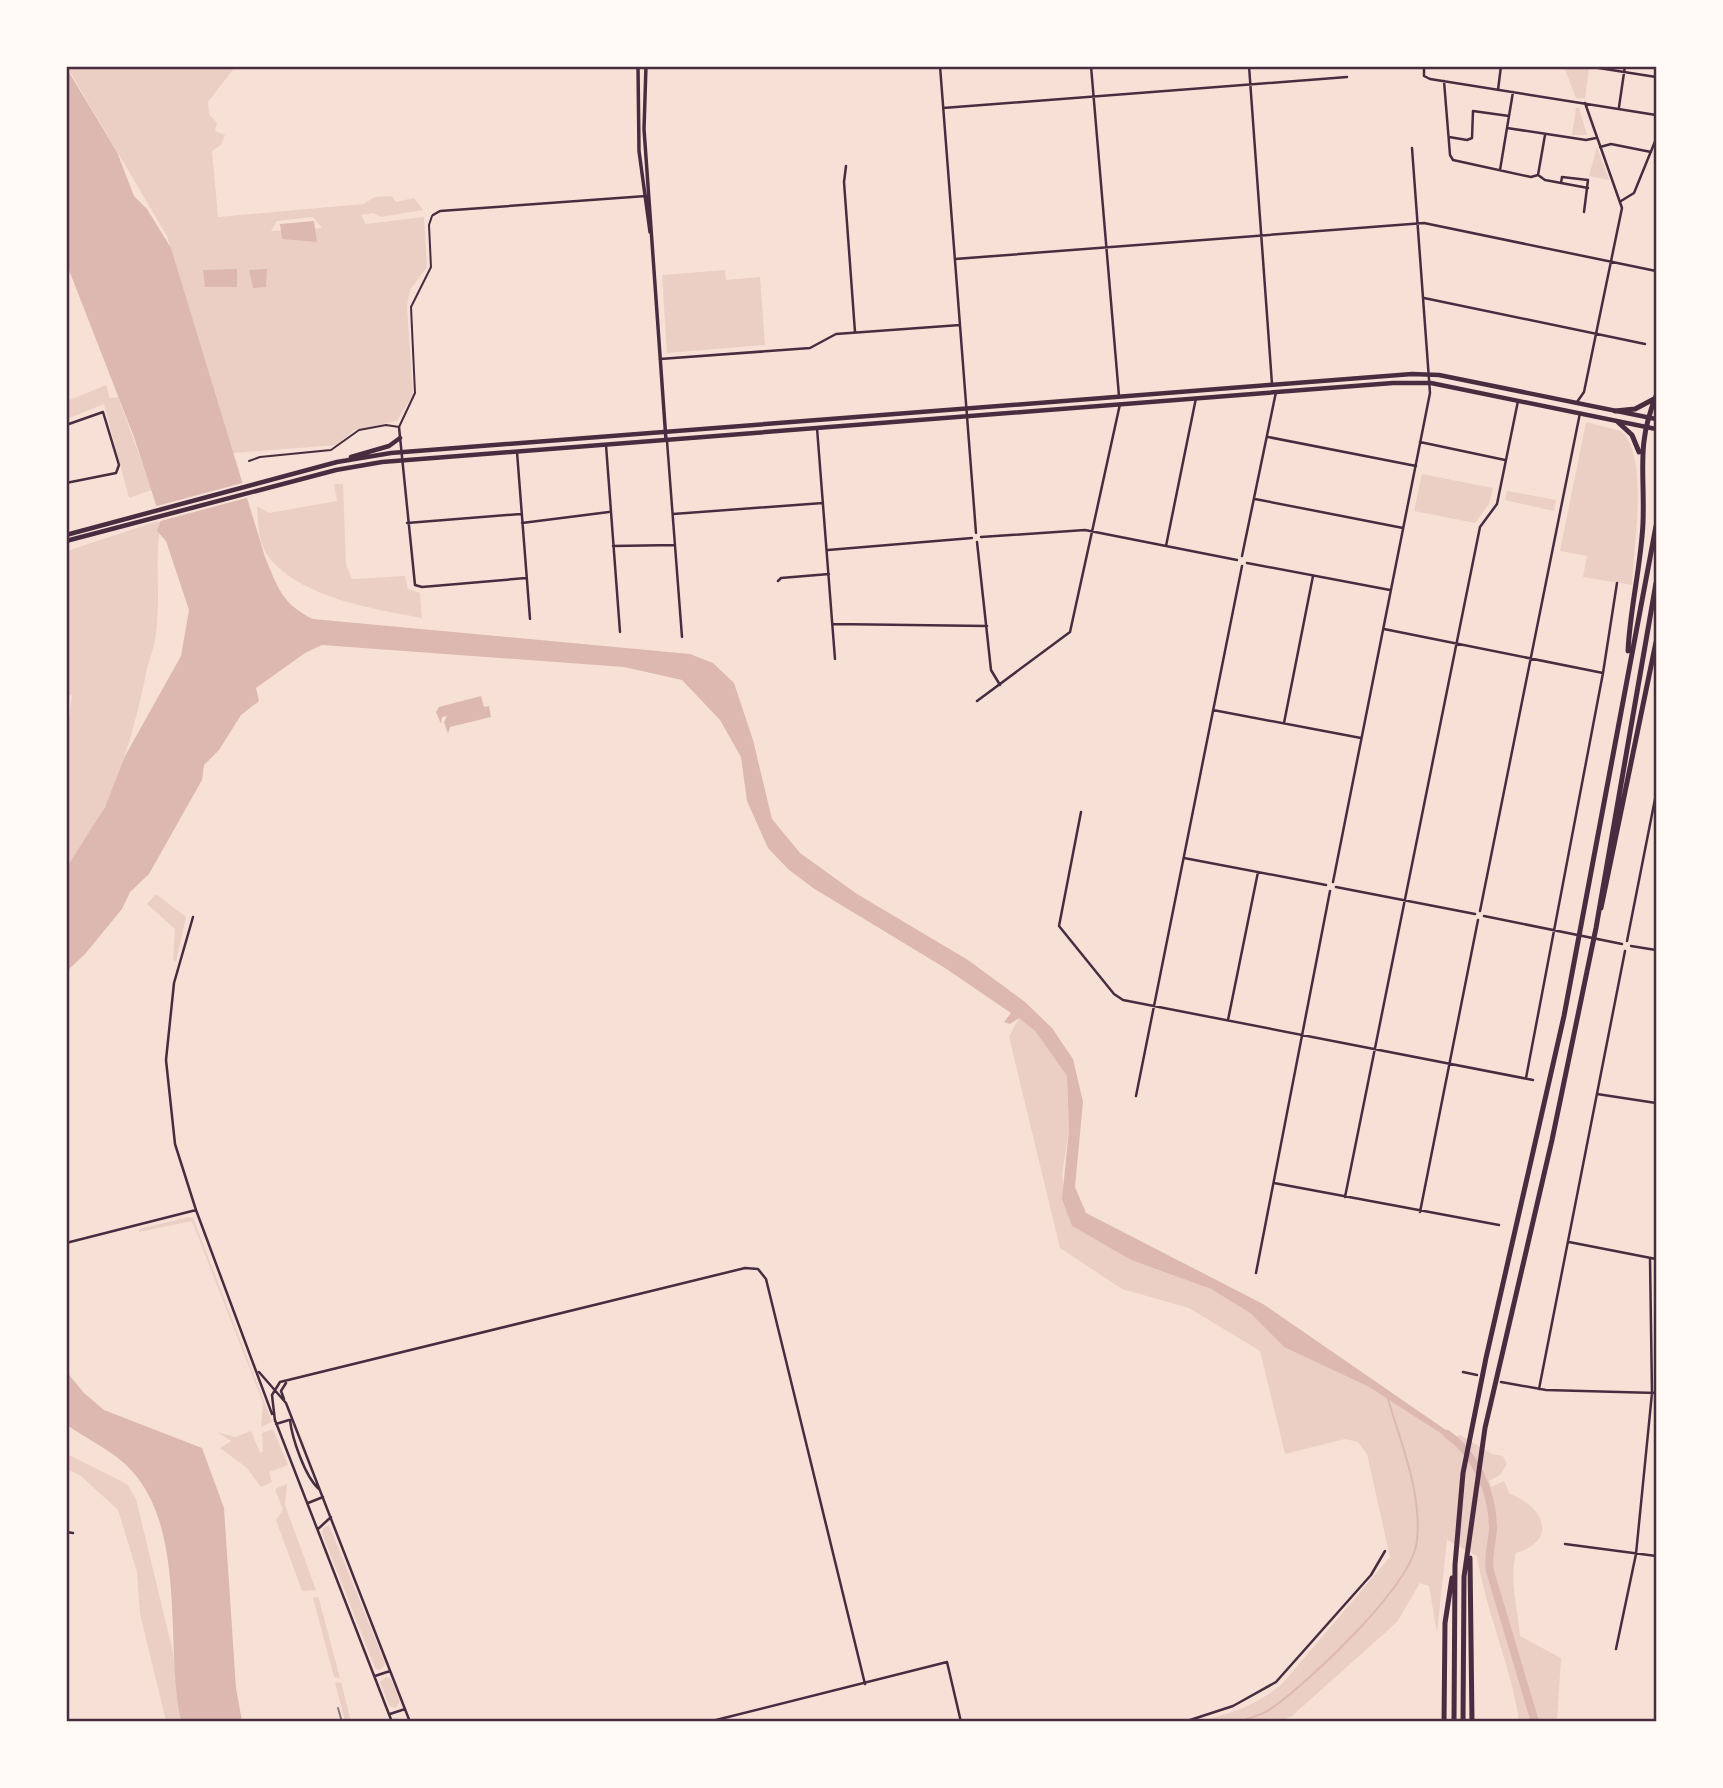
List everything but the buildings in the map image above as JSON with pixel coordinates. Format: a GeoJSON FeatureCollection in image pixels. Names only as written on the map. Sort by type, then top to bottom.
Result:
{"type":"FeatureCollection","features":[{"type":"Feature","properties":{"kind":"highway"},"geometry":{"type":"LineString","coordinates":[[337,462],[402,452],[1430,374],[1657,419]]}},
{"type":"Feature","properties":{"kind":"highway"},"geometry":{"type":"LineString","coordinates":[[66,535],[336,470],[402,460],[1276,392],[1431,383],[1657,429]]}},
{"type":"Feature","properties":{"kind":"highway"},"geometry":{"type":"LineString","coordinates":[[1615,411],[1635,409],[1656,397]]}},
{"type":"Feature","properties":{"kind":"highway"},"geometry":{"type":"LineString","coordinates":[[1627,671],[1643,522],[1640,455],[1647,417],[1656,397]]}},
{"type":"Feature","properties":{"kind":"highway"},"geometry":{"type":"LineString","coordinates":[[1618,422],[1632,435],[1640,455]]}},
{"type":"Feature","properties":{"kind":"highway"},"geometry":{"type":"LineString","coordinates":[[66,541],[389,446],[400,438]]}},
{"type":"Feature","properties":{"kind":"highway"},"geometry":{"type":"LineString","coordinates":[[1454,1721],[1455,1565],[1463,1473],[1486,1358],[1564,1017],[1627,671],[1657,526]]}},
{"type":"Feature","properties":{"kind":"highway"},"geometry":{"type":"LineString","coordinates":[[1463,1721],[1470,1537],[1485,1428],[1552,1140],[1595,928],[1657,583]]}},
{"type":"Feature","properties":{"kind":"highway"},"geometry":{"type":"LineString","coordinates":[[1595,928],[1606,892],[1657,642]]}},
{"type":"Feature","properties":{"kind":"highway"},"geometry":{"type":"LineString","coordinates":[[1444,1721],[1445,1623],[1455,1565]]}},
{"type":"Feature","properties":{"kind":"highway"},"geometry":{"type":"LineString","coordinates":[[1467,1579],[1472,1721]]}},
{"type":"Feature","properties":{"kind":"main road"},"geometry":{"type":"LineString","coordinates":[[638,66],[637,125],[643,196],[650,234]]}},
{"type":"Feature","properties":{"kind":"main road"},"geometry":{"type":"LineString","coordinates":[[646,66],[643,115],[666,440]]}},
{"type":"Feature","properties":{"kind":"street"},"geometry":{"type":"LineString","coordinates":[[940,66],[976,533],[972,538]]}},
{"type":"Feature","properties":{"kind":"street"},"geometry":{"type":"LineString","coordinates":[[1091,66],[1119,396]]}},
{"type":"Feature","properties":{"kind":"street"},"geometry":{"type":"LineString","coordinates":[[1248,66],[1272,384]]}},
{"type":"Feature","properties":{"kind":"street"},"geometry":{"type":"LineString","coordinates":[[1424,66],[1424,76],[1444,81],[1619,107],[1657,116]]}},
{"type":"Feature","properties":{"kind":"street"},"geometry":{"type":"LineString","coordinates":[[1498,90],[1501,66]]}},
{"type":"Feature","properties":{"kind":"street"},"geometry":{"type":"LineString","coordinates":[[1586,66],[1657,78]]}},
{"type":"Feature","properties":{"kind":"street"},"geometry":{"type":"LineString","coordinates":[[1619,107],[1625,66]]}},
{"type":"Feature","properties":{"kind":"street"},"geometry":{"type":"LineString","coordinates":[[943,108],[1347,78]]}},
{"type":"Feature","properties":{"kind":"street"},"geometry":{"type":"LineString","coordinates":[[1444,81],[1453,160],[1531,177],[1538,175],[1588,188]]}},
{"type":"Feature","properties":{"kind":"street"},"geometry":{"type":"LineString","coordinates":[[1500,170],[1513,92]]}},
{"type":"Feature","properties":{"kind":"street"},"geometry":{"type":"LineString","coordinates":[[1575,403],[1584,393],[1622,213],[1585,103]]}},
{"type":"Feature","properties":{"kind":"street"},"geometry":{"type":"LineString","coordinates":[[1449,137],[1471,139],[1473,111],[1509,116]]}},
{"type":"Feature","properties":{"kind":"street"},"geometry":{"type":"LineString","coordinates":[[1507,128],[1586,140],[1596,138]]}},
{"type":"Feature","properties":{"kind":"street"},"geometry":{"type":"LineString","coordinates":[[1538,175],[1545,135]]}},
{"type":"Feature","properties":{"kind":"street"},"geometry":{"type":"LineString","coordinates":[[1620,201],[1633,192],[1657,139]]}},
{"type":"Feature","properties":{"kind":"street"},"geometry":{"type":"LineString","coordinates":[[1600,147],[1611,144],[1651,152]]}},
{"type":"Feature","properties":{"kind":"street"},"geometry":{"type":"LineString","coordinates":[[1332,882],[1431,383],[1412,148]]}},
{"type":"Feature","properties":{"kind":"street"},"geometry":{"type":"LineString","coordinates":[[846,166],[844,182],[855,332]]}},
{"type":"Feature","properties":{"kind":"street"},"geometry":{"type":"LineString","coordinates":[[1561,183],[1564,175],[1588,180],[1584,212]]}},
{"type":"Feature","properties":{"kind":"street"},"geometry":{"type":"LineString","coordinates":[[1578,186],[1579,177]]}},
{"type":"Feature","properties":{"kind":"street"},"geometry":{"type":"LineString","coordinates":[[433,215],[440,211],[649,195]]}},
{"type":"Feature","properties":{"kind":"street"},"geometry":{"type":"LineString","coordinates":[[955,259],[1418,223],[1657,271]]}},
{"type":"Feature","properties":{"kind":"street"},"geometry":{"type":"LineString","coordinates":[[1424,298],[1645,344]]}},
{"type":"Feature","properties":{"kind":"street"},"geometry":{"type":"LineString","coordinates":[[660,359],[810,348],[834,334],[960,325]]}},
{"type":"Feature","properties":{"kind":"street"},"geometry":{"type":"LineString","coordinates":[[1237,560],[1242,556],[1276,392]]}},
{"type":"Feature","properties":{"kind":"street"},"geometry":{"type":"LineString","coordinates":[[1166,546],[1196,398]]}},
{"type":"Feature","properties":{"kind":"street"},"geometry":{"type":"LineString","coordinates":[[1345,1197],[1482,522],[1497,504],[1518,401]]}},
{"type":"Feature","properties":{"kind":"street"},"geometry":{"type":"LineString","coordinates":[[977,701],[1070,632],[1120,404]]}},
{"type":"Feature","properties":{"kind":"street"},"geometry":{"type":"LineString","coordinates":[[66,425],[103,412],[119,465],[116,473],[66,483]]}},
{"type":"Feature","properties":{"kind":"street"},"geometry":{"type":"LineString","coordinates":[[1332,882],[1336,887],[1404,901],[1475,914],[1480,911],[1580,413]]}},
{"type":"Feature","properties":{"kind":"street"},"geometry":{"type":"LineString","coordinates":[[399,427],[415,585],[422,587],[526,578]]}},
{"type":"Feature","properties":{"kind":"street"},"geometry":{"type":"LineString","coordinates":[[817,428],[835,659]]}},
{"type":"Feature","properties":{"kind":"street"},"geometry":{"type":"LineString","coordinates":[[1267,437],[1416,466]]}},
{"type":"Feature","properties":{"kind":"street"},"geometry":{"type":"LineString","coordinates":[[666,440],[682,637]]}},
{"type":"Feature","properties":{"kind":"street"},"geometry":{"type":"LineString","coordinates":[[1420,442],[1506,460]]}},
{"type":"Feature","properties":{"kind":"street"},"geometry":{"type":"LineString","coordinates":[[606,445],[620,632]]}},
{"type":"Feature","properties":{"kind":"street"},"geometry":{"type":"LineString","coordinates":[[517,452],[530,619]]}},
{"type":"Feature","properties":{"kind":"street"},"geometry":{"type":"LineString","coordinates":[[1255,499],[1403,528]]}},
{"type":"Feature","properties":{"kind":"street"},"geometry":{"type":"LineString","coordinates":[[673,514],[823,503]]}},
{"type":"Feature","properties":{"kind":"street"},"geometry":{"type":"LineString","coordinates":[[522,523],[610,512]]}},
{"type":"Feature","properties":{"kind":"street"},"geometry":{"type":"LineString","coordinates":[[407,523],[521,514]]}},
{"type":"Feature","properties":{"kind":"street"},"geometry":{"type":"LineString","coordinates":[[976,533],[981,537],[1078,530],[1237,560],[1242,566]]}},
{"type":"Feature","properties":{"kind":"street"},"geometry":{"type":"LineString","coordinates":[[977,542],[981,537]]}},
{"type":"Feature","properties":{"kind":"street"},"geometry":{"type":"LineString","coordinates":[[827,550],[972,538],[977,542],[992,673],[1000,685]]}},
{"type":"Feature","properties":{"kind":"street"},"geometry":{"type":"LineString","coordinates":[[613,546],[675,545]]}},
{"type":"Feature","properties":{"kind":"street"},"geometry":{"type":"LineString","coordinates":[[1242,556],[1247,562],[1390,590]]}},
{"type":"Feature","properties":{"kind":"street"},"geometry":{"type":"LineString","coordinates":[[1136,1097],[1242,566],[1247,562]]}},
{"type":"Feature","properties":{"kind":"street"},"geometry":{"type":"LineString","coordinates":[[778,580],[829,574]]}},
{"type":"Feature","properties":{"kind":"street"},"geometry":{"type":"LineString","coordinates":[[1284,723],[1313,576]]}},
{"type":"Feature","properties":{"kind":"street"},"geometry":{"type":"LineString","coordinates":[[1526,1078],[1552,931],[1604,673],[1617,583]]}},
{"type":"Feature","properties":{"kind":"street"},"geometry":{"type":"LineString","coordinates":[[833,624],[987,626]]}},
{"type":"Feature","properties":{"kind":"street"},"geometry":{"type":"LineString","coordinates":[[1383,629],[1604,673]]}},
{"type":"Feature","properties":{"kind":"street"},"geometry":{"type":"LineString","coordinates":[[1213,710],[1361,738]]}},
{"type":"Feature","properties":{"kind":"street"},"geometry":{"type":"LineString","coordinates":[[1480,911],[1484,916],[1552,931],[1622,944],[1627,941],[1657,794]]}},
{"type":"Feature","properties":{"kind":"street"},"geometry":{"type":"LineString","coordinates":[[1081,812],[1059,926],[1114,994],[1123,1000],[1534,1080]]}},
{"type":"Feature","properties":{"kind":"street"},"geometry":{"type":"LineString","coordinates":[[1184,858],[1325,885],[1332,882]]}},
{"type":"Feature","properties":{"kind":"street"},"geometry":{"type":"LineString","coordinates":[[1228,1020],[1258,872]]}},
{"type":"Feature","properties":{"kind":"street"},"geometry":{"type":"LineString","coordinates":[[1325,885],[1330,891]]}},
{"type":"Feature","properties":{"kind":"street"},"geometry":{"type":"LineString","coordinates":[[1256,1273],[1330,891],[1336,887]]}},
{"type":"Feature","properties":{"kind":"street"},"geometry":{"type":"LineString","coordinates":[[1420,1212],[1478,920],[1475,914]]}},
{"type":"Feature","properties":{"kind":"street"},"geometry":{"type":"LineString","coordinates":[[1478,920],[1484,916]]}},
{"type":"Feature","properties":{"kind":"street"},"geometry":{"type":"LineString","coordinates":[[192,917],[174,983],[166,1060],[175,1144],[196,1210],[275,1422],[393,1721]]}},
{"type":"Feature","properties":{"kind":"street"},"geometry":{"type":"LineString","coordinates":[[1627,941],[1631,946],[1657,950]]}},
{"type":"Feature","properties":{"kind":"street"},"geometry":{"type":"LineString","coordinates":[[1539,1389],[1625,951],[1622,944]]}},
{"type":"Feature","properties":{"kind":"street"},"geometry":{"type":"LineString","coordinates":[[1625,951],[1631,946]]}},
{"type":"Feature","properties":{"kind":"street"},"geometry":{"type":"LineString","coordinates":[[1597,1094],[1657,1103]]}},
{"type":"Feature","properties":{"kind":"street"},"geometry":{"type":"LineString","coordinates":[[1273,1183],[1499,1225]]}},
{"type":"Feature","properties":{"kind":"street"},"geometry":{"type":"LineString","coordinates":[[66,1243],[196,1210]]}},
{"type":"Feature","properties":{"kind":"street"},"geometry":{"type":"LineString","coordinates":[[1569,1242],[1657,1259]]}},
{"type":"Feature","properties":{"kind":"street"},"geometry":{"type":"LineString","coordinates":[[1616,1649],[1636,1554],[1654,1393],[1650,1258]]}},
{"type":"Feature","properties":{"kind":"street"},"geometry":{"type":"LineString","coordinates":[[265,1380],[289,1381],[746,1268],[758,1269],[766,1279],[865,1684]]}},
{"type":"Feature","properties":{"kind":"street"},"geometry":{"type":"LineString","coordinates":[[256,1366],[286,1403]]}},
{"type":"Feature","properties":{"kind":"street"},"geometry":{"type":"LineString","coordinates":[[1463,1372],[1477,1375]]}},
{"type":"Feature","properties":{"kind":"street"},"geometry":{"type":"LineString","coordinates":[[275,1422],[274,1389],[282,1381]]}},
{"type":"Feature","properties":{"kind":"street"},"geometry":{"type":"LineString","coordinates":[[289,1381],[281,1391],[410,1721]]}},
{"type":"Feature","properties":{"kind":"street"},"geometry":{"type":"LineString","coordinates":[[1501,1382],[1539,1389],[1654,1393]]}},
{"type":"Feature","properties":{"kind":"street"},"geometry":{"type":"LineString","coordinates":[[275,1422],[287,1422],[290,1415]]}},
{"type":"Feature","properties":{"kind":"street"},"geometry":{"type":"LineString","coordinates":[[290,1415],[293,1441],[304,1455]]}},
{"type":"Feature","properties":{"kind":"street"},"geometry":{"type":"LineString","coordinates":[[291,1461],[304,1455]]}},
{"type":"Feature","properties":{"kind":"street"},"geometry":{"type":"LineString","coordinates":[[308,1503],[323,1497]]}},
{"type":"Feature","properties":{"kind":"street"},"geometry":{"type":"LineString","coordinates":[[318,1529],[331,1517]]}},
{"type":"Feature","properties":{"kind":"street"},"geometry":{"type":"LineString","coordinates":[[66,1532],[73,1533]]}},
{"type":"Feature","properties":{"kind":"street"},"geometry":{"type":"LineString","coordinates":[[1565,1544],[1657,1556]]}},
{"type":"Feature","properties":{"kind":"street"},"geometry":{"type":"LineString","coordinates":[[1184,1721],[1227,1708],[1276,1682],[1371,1575],[1385,1550]]}},
{"type":"Feature","properties":{"kind":"street"},"geometry":{"type":"LineString","coordinates":[[708,1721],[947,1662],[961,1721]]}},
{"type":"Feature","properties":{"kind":"street"},"geometry":{"type":"LineString","coordinates":[[374,1676],[390,1671]]}},
{"type":"Feature","properties":{"kind":"street"},"geometry":{"type":"LineString","coordinates":[[390,1714],[405,1709]]}},
{"type":"Feature","properties":{"kind":"lane"},"geometry":{"type":"LineString","coordinates":[[1651,152],[1657,153]]}},
{"type":"Feature","properties":{"kind":"lane"},"geometry":{"type":"LineString","coordinates":[[249,461],[260,457],[331,450],[359,430],[386,425],[399,427],[415,393],[411,307],[430,267],[429,225],[433,215]]}},
{"type":"Feature","properties":{"kind":"shaded area"},"geometry":{"type":"Polygon","coordinates":[[[67,67],[235,67],[208,102],[209,114],[217,123],[215,131],[225,135],[221,145],[212,151],[218,217],[363,204],[375,197],[392,196],[396,202],[414,198],[423,210],[381,217],[373,213],[361,215],[366,224],[424,217],[427,267],[410,290],[407,306],[413,395],[397,421],[354,430],[337,445],[233,453],[167,236],[67,67]],[[313,217],[277,221],[271,231],[322,228],[313,217]]]}},
{"type":"Feature","properties":{"kind":"shaded area"},"geometry":{"type":"Polygon","coordinates":[[[1564,67],[1589,68],[1585,99],[1576,98],[1564,67]]]}},
{"type":"Feature","properties":{"kind":"shaded area"},"geometry":{"type":"Polygon","coordinates":[[[67,69],[117,152],[134,196],[147,209],[171,248],[265,557],[282,594],[294,607],[313,619],[690,654],[713,663],[734,683],[753,740],[772,819],[800,853],[857,894],[968,960],[1025,1002],[1052,1028],[1073,1059],[1083,1102],[1075,1187],[1086,1213],[1263,1304],[1456,1437],[1456,1443],[1369,1387],[1284,1347],[1250,1313],[1211,1289],[1131,1260],[1072,1226],[1062,1199],[1069,1130],[1067,1076],[1035,1031],[1019,1018],[1010,1024],[1004,1022],[1011,1013],[945,968],[813,888],[788,869],[768,848],[747,801],[741,757],[720,720],[682,680],[624,667],[322,645],[305,653],[256,688],[259,701],[241,715],[219,750],[204,765],[202,780],[149,874],[130,892],[122,909],[85,954],[67,971],[67,867],[105,807],[125,756],[181,656],[189,610],[166,541],[157,531],[161,520],[134,437],[67,265],[67,69]]]}},
{"type":"Feature","properties":{"kind":"shaded area"},"geometry":{"type":"Polygon","coordinates":[[[1576,108],[1579,108],[1587,135],[1572,135],[1576,108]]]}},
{"type":"Feature","properties":{"kind":"shaded area"},"geometry":{"type":"Polygon","coordinates":[[[1597,147],[1609,180],[1589,176],[1597,147]]]}},
{"type":"Feature","properties":{"kind":"shaded area"},"geometry":{"type":"Polygon","coordinates":[[[314,221],[317,242],[282,239],[280,224],[314,221]]]}},
{"type":"Feature","properties":{"kind":"shaded area"},"geometry":{"type":"Polygon","coordinates":[[[237,269],[237,287],[205,287],[203,270],[237,269]]]}},
{"type":"Feature","properties":{"kind":"shaded area"},"geometry":{"type":"Polygon","coordinates":[[[267,269],[266,287],[253,288],[249,270],[267,269]]]}},
{"type":"Feature","properties":{"kind":"shaded area"},"geometry":{"type":"Polygon","coordinates":[[[725,270],[726,280],[760,277],[765,345],[667,353],[662,275],[725,270]]]}},
{"type":"Feature","properties":{"kind":"shaded area"},"geometry":{"type":"Polygon","coordinates":[[[106,385],[110,398],[118,397],[152,490],[129,498],[104,404],[67,419],[67,401],[106,385]]]}},
{"type":"Feature","properties":{"kind":"shaded area"},"geometry":{"type":"Polygon","coordinates":[[[1586,422],[1621,431],[1630,444],[1635,461],[1638,504],[1632,585],[1583,577],[1587,556],[1560,551],[1586,422]]]}},
{"type":"Feature","properties":{"kind":"shaded area"},"geometry":{"type":"Polygon","coordinates":[[[1422,474],[1493,488],[1489,504],[1475,523],[1414,511],[1422,474]]]}},
{"type":"Feature","properties":{"kind":"shaded area"},"geometry":{"type":"Polygon","coordinates":[[[334,484],[343,484],[346,565],[352,579],[405,576],[408,589],[420,593],[422,618],[359,605],[315,591],[279,568],[266,553],[260,536],[257,506],[269,513],[337,501],[334,484]]]}},
{"type":"Feature","properties":{"kind":"shaded area"},"geometry":{"type":"Polygon","coordinates":[[[1507,491],[1556,500],[1554,511],[1505,500],[1507,491]]]}},
{"type":"Feature","properties":{"kind":"shaded area"},"geometry":{"type":"Polygon","coordinates":[[[161,520],[155,638],[135,721],[119,773],[97,823],[67,867],[66,744],[72,695],[67,696],[67,551],[161,520]]]}},
{"type":"Feature","properties":{"kind":"shaded area"},"geometry":{"type":"Polygon","coordinates":[[[481,696],[484,707],[489,706],[491,717],[450,727],[448,734],[444,722],[447,716],[442,717],[441,724],[436,712],[439,707],[481,696]]]}},
{"type":"Feature","properties":{"kind":"shaded area"},"geometry":{"type":"Polygon","coordinates":[[[156,894],[186,917],[176,962],[173,960],[175,929],[147,904],[156,894]]]}},
{"type":"Feature","properties":{"kind":"shaded area"},"geometry":{"type":"Polygon","coordinates":[[[1019,1018],[1035,1031],[1067,1076],[1069,1130],[1062,1175],[1072,1226],[1131,1260],[1211,1289],[1250,1313],[1284,1347],[1369,1387],[1456,1442],[1456,1437],[1460,1435],[1492,1454],[1503,1456],[1507,1464],[1500,1475],[1489,1481],[1491,1487],[1504,1481],[1510,1494],[1531,1506],[1542,1523],[1538,1540],[1516,1553],[1514,1584],[1520,1636],[1561,1658],[1557,1721],[1519,1721],[1477,1556],[1447,1540],[1437,1633],[1429,1586],[1420,1583],[1397,1622],[1292,1716],[1280,1721],[1199,1721],[1243,1708],[1282,1684],[1390,1557],[1367,1454],[1358,1442],[1345,1439],[1285,1454],[1260,1351],[1189,1308],[1122,1289],[1060,1248],[1009,1037],[1019,1018]]]}},
{"type":"Feature","properties":{"kind":"shaded area"},"geometry":{"type":"Polygon","coordinates":[[[193,1218],[272,1422],[261,1427],[263,1403],[192,1221],[139,1232],[139,1229],[193,1218]]]}},
{"type":"Feature","properties":{"kind":"shaded area"},"geometry":{"type":"Polygon","coordinates":[[[66,1371],[84,1393],[104,1410],[202,1448],[224,1508],[236,1688],[242,1721],[181,1721],[176,1690],[171,1585],[158,1518],[145,1489],[125,1464],[67,1425],[66,1371]]]}},
{"type":"Feature","properties":{"kind":"shaded area"},"geometry":{"type":"Polygon","coordinates":[[[273,1429],[288,1465],[269,1472],[272,1482],[261,1487],[247,1468],[220,1448],[231,1441],[217,1432],[235,1437],[251,1431],[260,1453],[263,1451],[262,1433],[273,1429]]]}},
{"type":"Feature","properties":{"kind":"shaded area"},"geometry":{"type":"Polygon","coordinates":[[[67,1454],[127,1484],[136,1499],[173,1652],[181,1721],[166,1721],[140,1614],[137,1572],[118,1510],[81,1476],[67,1469],[67,1454]]]}},
{"type":"Feature","properties":{"kind":"shaded area"},"geometry":{"type":"Polygon","coordinates":[[[287,1484],[285,1505],[316,1590],[302,1591],[276,1520],[283,1510],[275,1489],[287,1484]]]}},
{"type":"Feature","properties":{"kind":"shaded area"},"geometry":{"type":"Polygon","coordinates":[[[329,1525],[385,1663],[379,1670],[375,1668],[322,1533],[323,1528],[329,1525]]]}},
{"type":"Feature","properties":{"kind":"shaded area"},"geometry":{"type":"Polygon","coordinates":[[[318,1597],[340,1678],[334,1677],[313,1598],[318,1597]]]}},
{"type":"Feature","properties":{"kind":"shaded area"},"geometry":{"type":"Polygon","coordinates":[[[386,1677],[391,1679],[400,1701],[396,1708],[389,1706],[380,1682],[386,1677]]]}},
{"type":"Feature","properties":{"kind":"shaded area"},"geometry":{"type":"Polygon","coordinates":[[[341,1682],[351,1721],[345,1721],[335,1683],[341,1682]]]}},
{"type":"Feature","properties":{"kind":"pier"},"geometry":{"type":"Polygon","coordinates":[[[246,482],[250,497],[157,522],[153,507],[246,482]]]}},
{"type":"Feature","properties":{"kind":"waterway"},"geometry":{"type":"LineString","coordinates":[[1237,1722],[1272,1708],[1310,1677],[1380,1606],[1411,1559],[1417,1540],[1416,1504],[1409,1468],[1388,1399]]}},
{"type":"Feature","properties":{"kind":"waterway"},"geometry":{"type":"LineString","coordinates":[[1447,1434],[1466,1452],[1486,1487],[1493,1526],[1490,1571],[1535,1722]]}},
{"type":"Feature","properties":{"kind":"tram line"},"geometry":{"type":"LineString","coordinates":[[338,1708],[342,1722]]}}]}
